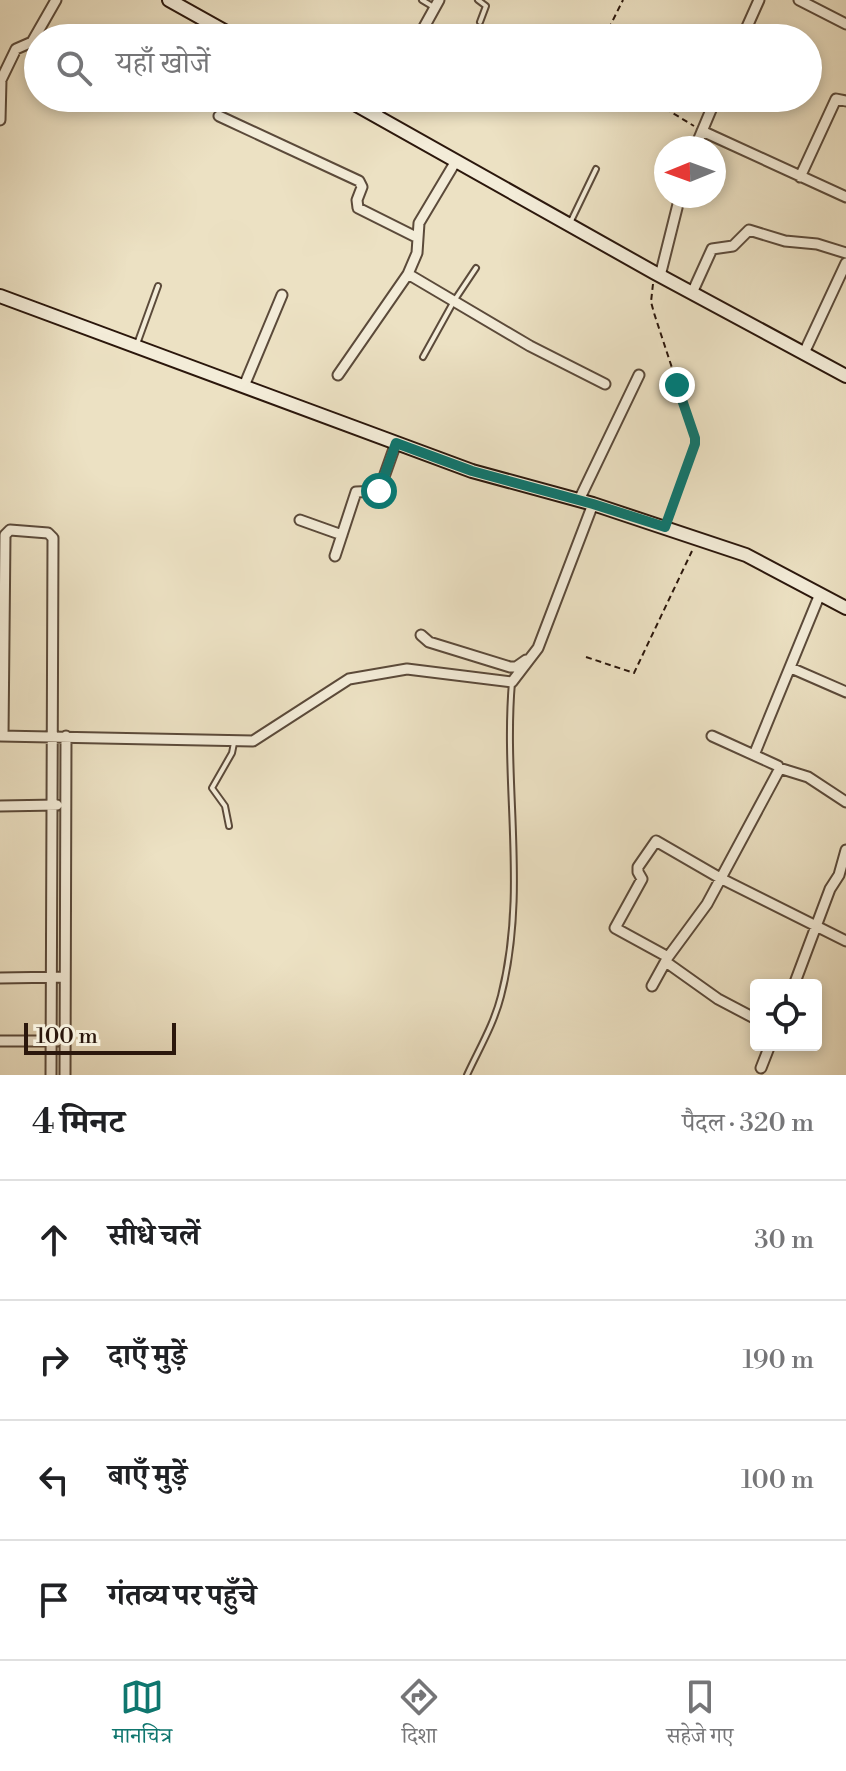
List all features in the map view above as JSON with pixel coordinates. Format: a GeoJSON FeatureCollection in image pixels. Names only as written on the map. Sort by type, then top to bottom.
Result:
{"type":"FeatureCollection","features":[{"type":"Feature","properties":{"kind":"street"},"geometry":{"type":"LineString","coordinates":[[42,24],[56,0]]}},
{"type":"Feature","properties":{"kind":"street"},"geometry":{"type":"LineString","coordinates":[[169,0],[187,4],[216,24]]}},
{"type":"Feature","properties":{"kind":"street"},"geometry":{"type":"LineString","coordinates":[[748,24],[759,0]]}},
{"type":"Feature","properties":{"kind":"street"},"geometry":{"type":"LineString","coordinates":[[799,0],[846,24]]}},
{"type":"Feature","properties":{"kind":"street"},"geometry":{"type":"LineString","coordinates":[[426,24],[437,4]]}},
{"type":"Feature","properties":{"kind":"street"},"geometry":{"type":"LineString","coordinates":[[0,120],[1,80],[16,49],[24,46]]}},
{"type":"Feature","properties":{"kind":"street"},"geometry":{"type":"LineString","coordinates":[[800,177],[836,99],[846,101]]}},
{"type":"Feature","properties":{"kind":"street"},"geometry":{"type":"LineString","coordinates":[[368,112],[846,376]]}},
{"type":"Feature","properties":{"kind":"street"},"geometry":{"type":"LineString","coordinates":[[375,116],[377,112]]}},
{"type":"Feature","properties":{"kind":"street"},"geometry":{"type":"LineString","coordinates":[[700,136],[710,112]]}},
{"type":"Feature","properties":{"kind":"street"},"geometry":{"type":"LineString","coordinates":[[219,116],[359,181],[362,187],[357,200],[358,208],[418,238]]}},
{"type":"Feature","properties":{"kind":"street"},"geometry":{"type":"LineString","coordinates":[[702,131],[846,197]]}},
{"type":"Feature","properties":{"kind":"street"},"geometry":{"type":"LineString","coordinates":[[338,375],[408,274],[417,253],[419,223],[456,161]]}},
{"type":"Feature","properties":{"kind":"street"},"geometry":{"type":"LineString","coordinates":[[657,274],[676,208]]}},
{"type":"Feature","properties":{"kind":"street"},"geometry":{"type":"LineString","coordinates":[[692,293],[712,249],[733,246],[749,230],[846,253]]}},
{"type":"Feature","properties":{"kind":"street"},"geometry":{"type":"LineString","coordinates":[[804,353],[846,263]]}},
{"type":"Feature","properties":{"kind":"street"},"geometry":{"type":"LineString","coordinates":[[408,274],[530,346],[605,384]]}},
{"type":"Feature","properties":{"kind":"street"},"geometry":{"type":"LineString","coordinates":[[244,386],[282,295]]}},
{"type":"Feature","properties":{"kind":"street"},"geometry":{"type":"LineString","coordinates":[[0,296],[472,471],[593,504],[746,555],[846,608]]}},
{"type":"Feature","properties":{"kind":"street"},"geometry":{"type":"LineString","coordinates":[[579,500],[639,375]]}},
{"type":"Feature","properties":{"kind":"street"},"geometry":{"type":"LineString","coordinates":[[335,556],[356,492],[379,491],[396,443]]}},
{"type":"Feature","properties":{"kind":"street"},"geometry":{"type":"LineString","coordinates":[[51,1075],[50,736],[51,534],[7,532],[2,569],[1,736],[50,736],[66,736],[253,741],[349,679],[407,669],[512,682],[538,648],[593,504]]}},
{"type":"Feature","properties":{"kind":"street"},"geometry":{"type":"LineString","coordinates":[[300,520],[342,535]]}},
{"type":"Feature","properties":{"kind":"street"},"geometry":{"type":"LineString","coordinates":[[754,755],[820,594]]}},
{"type":"Feature","properties":{"kind":"street"},"geometry":{"type":"LineString","coordinates":[[421,635],[429,642],[510,667],[516,667],[532,656]]}},
{"type":"Feature","properties":{"kind":"street"},"geometry":{"type":"LineString","coordinates":[[791,668],[846,692]]}},
{"type":"Feature","properties":{"kind":"street"},"geometry":{"type":"LineString","coordinates":[[65,1075],[66,736]]}},
{"type":"Feature","properties":{"kind":"street"},"geometry":{"type":"LineString","coordinates":[[712,736],[779,768],[808,777],[846,802]]}},
{"type":"Feature","properties":{"kind":"street"},"geometry":{"type":"LineString","coordinates":[[652,986],[667,959],[707,904],[779,768]]}},
{"type":"Feature","properties":{"kind":"street"},"geometry":{"type":"LineString","coordinates":[[0,806],[66,805]]}},
{"type":"Feature","properties":{"kind":"street"},"geometry":{"type":"LineString","coordinates":[[750,1016],[718,999],[667,959],[615,928],[641,881],[637,869],[654,843],[658,842],[720,878],[846,941]]}},
{"type":"Feature","properties":{"kind":"street"},"geometry":{"type":"LineString","coordinates":[[796,979],[830,889],[839,875],[846,850]]}},
{"type":"Feature","properties":{"kind":"street"},"geometry":{"type":"LineString","coordinates":[[0,978],[65,977]]}},
{"type":"Feature","properties":{"kind":"street"},"geometry":{"type":"LineString","coordinates":[[0,1041],[65,1041]]}},
{"type":"Feature","properties":{"kind":"street"},"geometry":{"type":"LineString","coordinates":[[761,1068],[768,1051]]}},
{"type":"Feature","properties":{"kind":"lane"},"geometry":{"type":"LineString","coordinates":[[422,0],[437,4]]}},
{"type":"Feature","properties":{"kind":"lane"},"geometry":{"type":"LineString","coordinates":[[478,0],[486,6],[480,22]]}},
{"type":"Feature","properties":{"kind":"lane"},"geometry":{"type":"LineString","coordinates":[[569,225],[596,169]]}},
{"type":"Feature","properties":{"kind":"lane"},"geometry":{"type":"LineString","coordinates":[[423,357],[476,268]]}},
{"type":"Feature","properties":{"kind":"lane"},"geometry":{"type":"LineString","coordinates":[[136,346],[158,286]]}},
{"type":"Feature","properties":{"kind":"lane"},"geometry":{"type":"LineString","coordinates":[[467,1075],[501,995],[512,923],[515,846],[508,729],[512,682]]}},
{"type":"Feature","properties":{"kind":"lane"},"geometry":{"type":"LineString","coordinates":[[229,826],[225,806],[212,788],[232,753],[235,740]]}},
{"type":"Feature","properties":{"kind":"path"},"geometry":{"type":"LineString","coordinates":[[611,24],[623,0]]}},
{"type":"Feature","properties":{"kind":"path"},"geometry":{"type":"LineString","coordinates":[[671,112],[702,131]]}},
{"type":"Feature","properties":{"kind":"path"},"geometry":{"type":"LineString","coordinates":[[657,274],[651,302],[695,438],[665,527]]}},
{"type":"Feature","properties":{"kind":"path"},"geometry":{"type":"LineString","coordinates":[[586,657],[634,673],[698,538]]}},
{"type":"Feature","properties":{"kind":"route"},"geometry":{"type":"LineString","coordinates":[[379,491],[396,443],[472,471],[665,527],[695,444],[677,385]]}}]}
